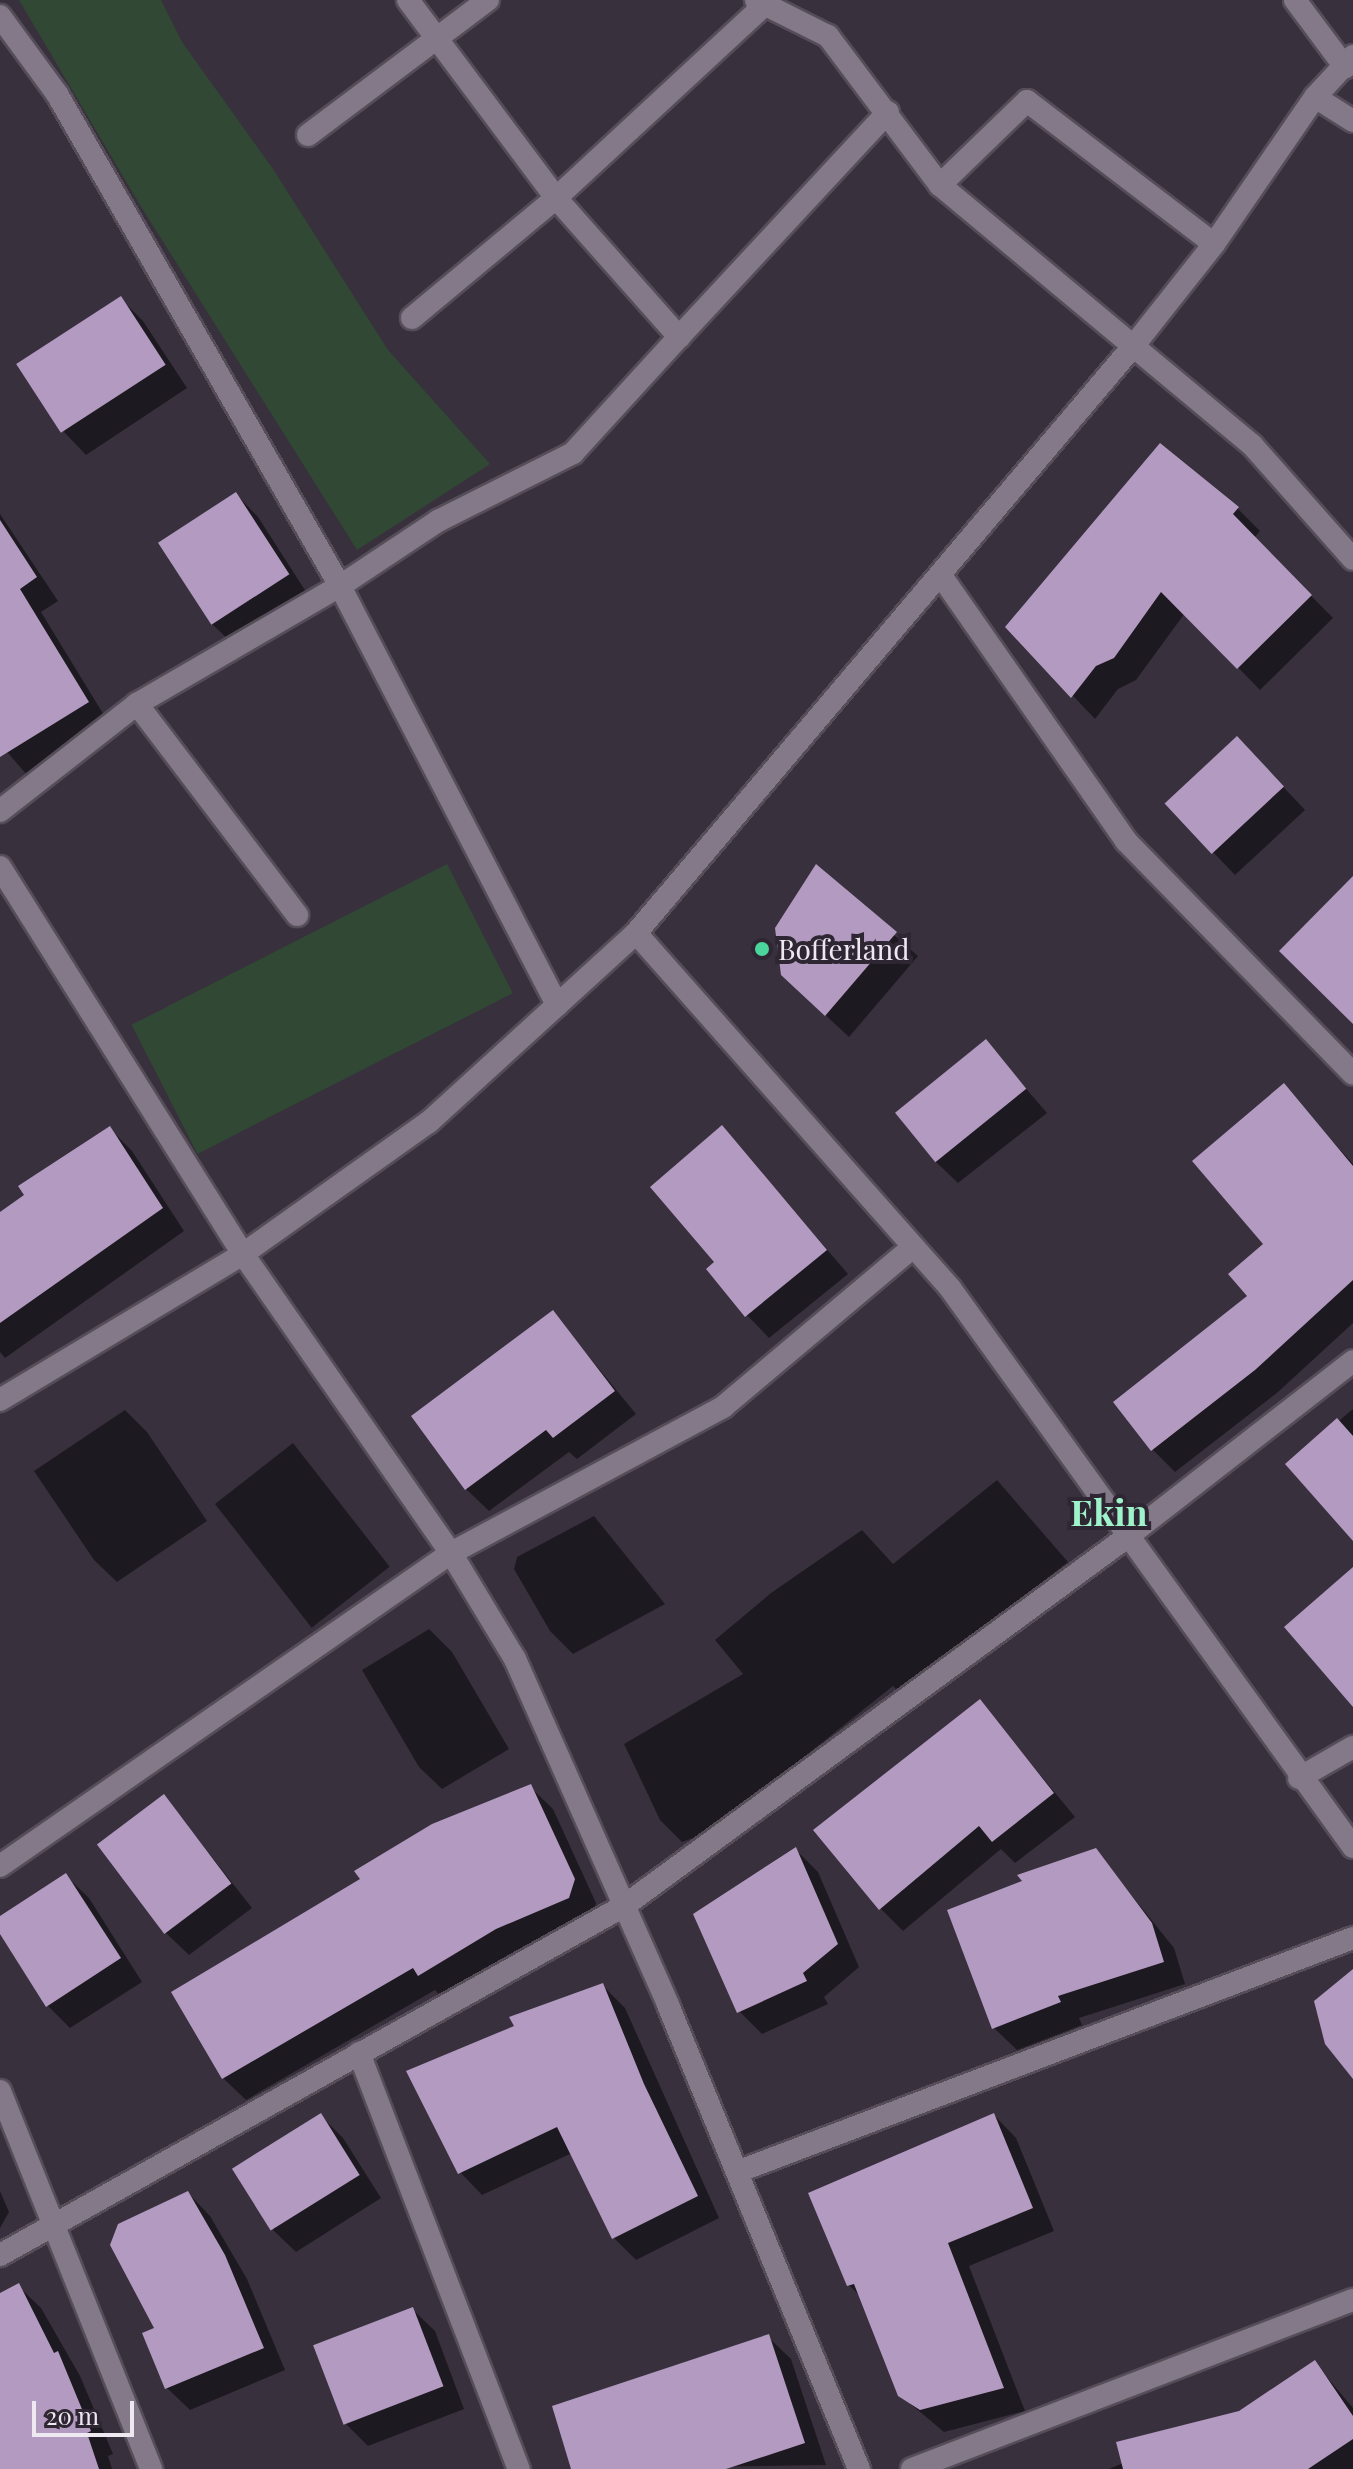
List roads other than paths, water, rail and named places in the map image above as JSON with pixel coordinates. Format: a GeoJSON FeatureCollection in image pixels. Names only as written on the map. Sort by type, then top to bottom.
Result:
{"type":"FeatureCollection","features":[{"type":"Feature","properties":{"kind":"street"},"geometry":{"type":"LineString","coordinates":[[408,0],[556,198],[679,337]]}},
{"type":"Feature","properties":{"kind":"street"},"geometry":{"type":"LineString","coordinates":[[308,135],[436,34],[488,0]]}},
{"type":"Feature","properties":{"kind":"street"},"geometry":{"type":"LineString","coordinates":[[0,1400],[243,1254],[429,1122],[636,933],[942,577],[1135,344],[1214,244],[1315,97],[1349,61],[1295,0]]}},
{"type":"Feature","properties":{"kind":"street"},"geometry":{"type":"LineString","coordinates":[[412,318],[556,198],[763,2],[828,36],[940,185],[1135,344],[1252,445],[1353,559]]}},
{"type":"Feature","properties":{"kind":"street"},"geometry":{"type":"LineString","coordinates":[[0,16],[57,94],[340,586],[557,1005]]}},
{"type":"Feature","properties":{"kind":"street"},"geometry":{"type":"LineString","coordinates":[[1315,97],[1353,121]]}},
{"type":"Feature","properties":{"kind":"street"},"geometry":{"type":"LineString","coordinates":[[940,185],[1027,101],[1214,244]]}},
{"type":"Feature","properties":{"kind":"street"},"geometry":{"type":"LineString","coordinates":[[0,811],[137,704],[340,586],[438,521],[573,453],[888,112]]}},
{"type":"Feature","properties":{"kind":"street"},"geometry":{"type":"LineString","coordinates":[[942,577],[1126,841],[1353,1074]]}},
{"type":"Feature","properties":{"kind":"street"},"geometry":{"type":"LineString","coordinates":[[137,704],[297,915]]}},
{"type":"Feature","properties":{"kind":"street"},"geometry":{"type":"LineString","coordinates":[[0,867],[243,1254],[451,1553],[515,1659],[737,2172],[859,2469]]}},
{"type":"Feature","properties":{"kind":"street"},"geometry":{"type":"LineString","coordinates":[[636,933],[950,1288],[1299,1778],[1353,1847]]}},
{"type":"Feature","properties":{"kind":"street"},"geometry":{"type":"LineString","coordinates":[[0,1866],[451,1553],[723,1407],[913,1247]]}},
{"type":"Feature","properties":{"kind":"street"},"geometry":{"type":"LineString","coordinates":[[0,2255],[624,1906],[1127,1537],[1353,1361]]}},
{"type":"Feature","properties":{"kind":"street"},"geometry":{"type":"LineString","coordinates":[[1299,1778],[1353,1747]]}},
{"type":"Feature","properties":{"kind":"street"},"geometry":{"type":"LineString","coordinates":[[737,2172],[1353,1938]]}},
{"type":"Feature","properties":{"kind":"street"},"geometry":{"type":"LineString","coordinates":[[359,2053],[519,2469]]}},
{"type":"Feature","properties":{"kind":"street"},"geometry":{"type":"LineString","coordinates":[[0,2091],[151,2469]]}},
{"type":"Feature","properties":{"kind":"street"},"geometry":{"type":"LineString","coordinates":[[912,2469],[1352,2301]]}},
{"type":"Feature","properties":{"kind":"place","name":"Bofferland"},"geometry":{"type":"Point","coordinates":[762,949]}},
{"type":"Feature","properties":{"kind":"district","name":"Ekin"},"geometry":{"type":"Point","coordinates":[1109,1512]}}]}
